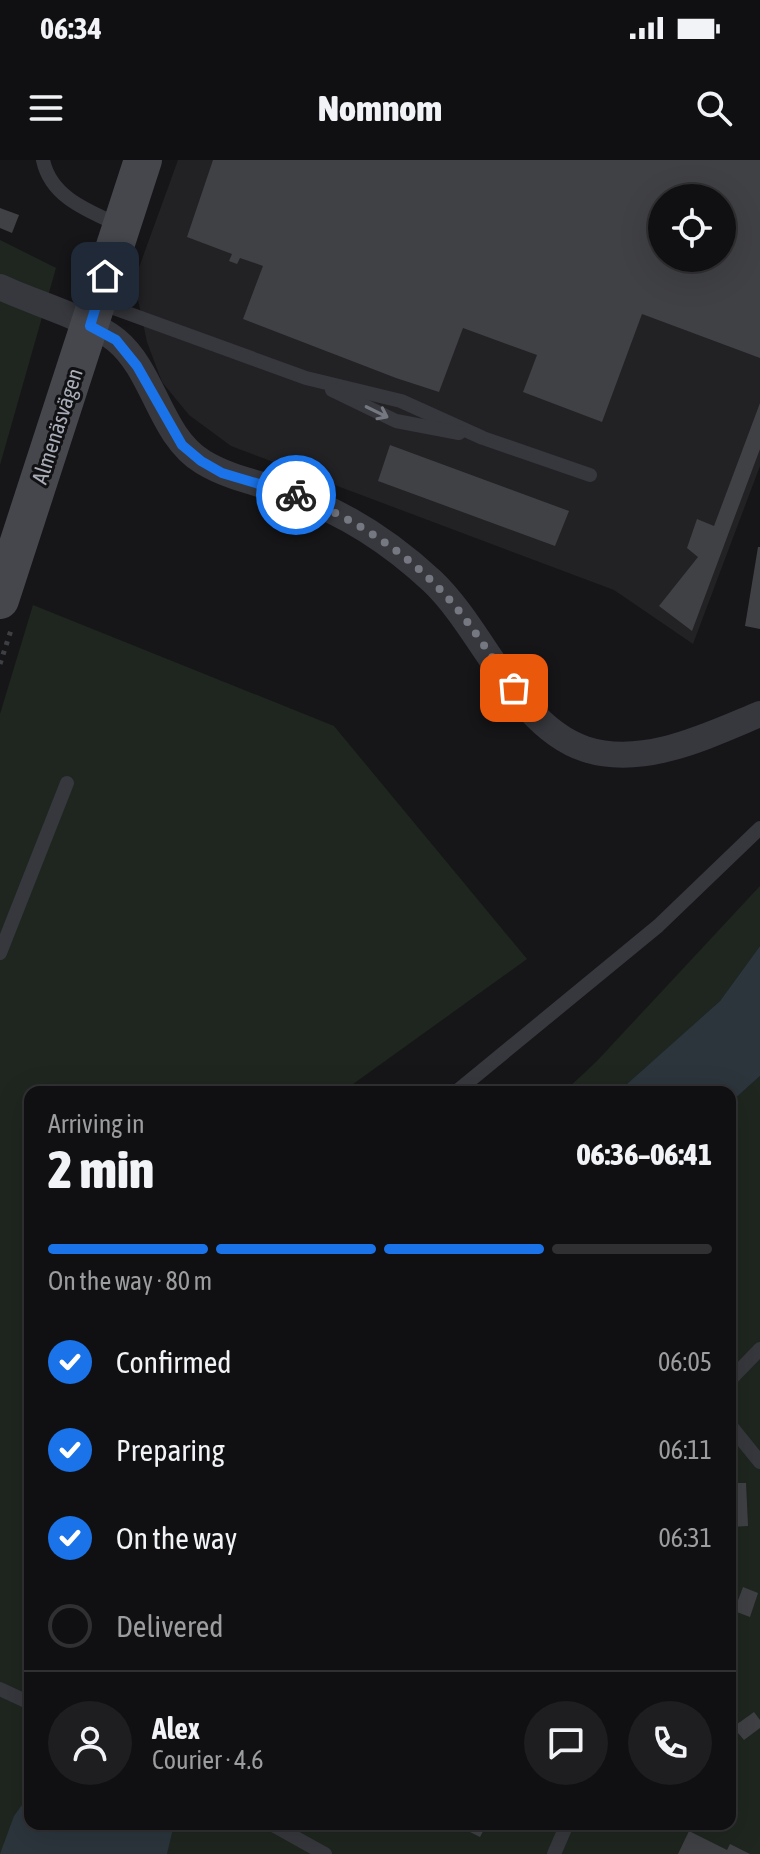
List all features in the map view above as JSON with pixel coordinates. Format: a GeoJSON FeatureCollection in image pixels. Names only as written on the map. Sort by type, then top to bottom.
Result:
{"type":"FeatureCollection","features":[{"type":"Feature","properties":{"kind":"street","name":"Almenäsvägen"},"geometry":{"type":"LineString","coordinates":[[0,600],[143,160]]}},
{"type":"Feature","properties":{"kind":"street"},"geometry":{"type":"LineString","coordinates":[[0,287],[94,314],[137,366],[182,445],[201,461],[222,473],[290,493],[344,515],[432,581],[466,620],[529,707],[566,741],[620,756],[654,752],[760,714]]}},
{"type":"Feature","properties":{"kind":"lane"},"geometry":{"type":"LineString","coordinates":[[43,160],[47,177],[56,190],[121,226]]}},
{"type":"Feature","properties":{"kind":"lane"},"geometry":{"type":"LineString","coordinates":[[94,314],[306,378],[401,401],[483,438],[590,475]]}},
{"type":"Feature","properties":{"kind":"lane"},"geometry":{"type":"LineString","coordinates":[[0,953],[67,783]]}},
{"type":"Feature","properties":{"kind":"lane"},"geometry":{"type":"LineString","coordinates":[[463,1086],[658,926],[760,828]]}},
{"type":"Feature","properties":{"kind":"lane"},"geometry":{"type":"LineString","coordinates":[[736,1374],[760,1349]]}},
{"type":"Feature","properties":{"kind":"lane"},"geometry":{"type":"LineString","coordinates":[[736,1432],[760,1462]]}},
{"type":"Feature","properties":{"kind":"lane"},"geometry":{"type":"LineString","coordinates":[[0,1689],[24,1700]]}},
{"type":"Feature","properties":{"kind":"lane"},"geometry":{"type":"LineString","coordinates":[[281,1830],[317,1852]]}},
{"type":"Feature","properties":{"kind":"lane"},"geometry":{"type":"LineString","coordinates":[[554,1854],[564,1830]]}},
{"type":"Feature","properties":{"kind":"shaded area"},"geometry":{"type":"Polygon","coordinates":[[[178,160],[760,160],[760,466],[693,644],[614,590],[231,446],[189,415],[162,382],[147,342],[134,281],[178,160]]]}},
{"type":"Feature","properties":{"kind":"shaded area"},"geometry":{"type":"Polygon","coordinates":[[[0,240],[56,268],[0,465],[0,240]]]}},
{"type":"Feature","properties":{"kind":"shaded area"},"geometry":{"type":"Polygon","coordinates":[[[33,605],[334,726],[527,959],[350,1086],[24,1086],[24,1830],[736,1830],[736,1098],[760,1076],[760,1854],[0,1854],[0,714],[33,605]]]}},
{"type":"Feature","properties":{"kind":"shaded area"},"geometry":{"type":"Polygon","coordinates":[[[760,886],[760,946],[720,1001],[625,1086],[570,1086],[760,886]]]}},
{"type":"Feature","properties":{"kind":"shaded area"},"geometry":{"type":"Polygon","coordinates":[[[760,946],[760,1076],[736,1098],[736,1086],[625,1086],[720,1001],[760,946]]]}},
{"type":"Feature","properties":{"kind":"shaded area"},"geometry":{"type":"Polygon","coordinates":[[[24,1802],[24,1830],[173,1830],[167,1854],[0,1854],[14,1816],[24,1802]]]}},
{"type":"Feature","properties":{"kind":"building"},"geometry":{"type":"Polygon","coordinates":[[[213,160],[760,160],[760,358],[642,314],[602,422],[523,392],[537,355],[463,328],[439,392],[243,319],[263,266],[240,258],[237,264],[229,261],[232,254],[187,237],[213,160]]]}},
{"type":"Feature","properties":{"kind":"building"},"geometry":{"type":"Polygon","coordinates":[[[0,208],[19,215],[12,233],[0,228],[0,208]]]}},
{"type":"Feature","properties":{"kind":"building"},"geometry":{"type":"Polygon","coordinates":[[[760,403],[760,449],[692,631],[659,606],[698,557],[687,548],[697,519],[714,526],[760,403]]]}},
{"type":"Feature","properties":{"kind":"building"},"geometry":{"type":"Polygon","coordinates":[[[390,445],[569,511],[555,546],[378,481],[390,445]]]}},
{"type":"Feature","properties":{"kind":"building"},"geometry":{"type":"Polygon","coordinates":[[[760,547],[760,629],[745,626],[760,547]]]}},
{"type":"Feature","properties":{"kind":"building"},"geometry":{"type":"Polygon","coordinates":[[[736,1483],[746,1483],[748,1526],[736,1527],[736,1483]]]}},
{"type":"Feature","properties":{"kind":"building"},"geometry":{"type":"Polygon","coordinates":[[[743,1587],[758,1593],[750,1617],[736,1612],[743,1587]]]}},
{"type":"Feature","properties":{"kind":"building"},"geometry":{"type":"Polygon","coordinates":[[[754,1712],[760,1720],[760,1728],[744,1740],[736,1731],[736,1725],[754,1712]]]}},
{"type":"Feature","properties":{"kind":"building"},"geometry":{"type":"Polygon","coordinates":[[[466,1830],[484,1830],[480,1837],[466,1830]]]}},
{"type":"Feature","properties":{"kind":"building"},"geometry":{"type":"Polygon","coordinates":[[[689,1831],[727,1850],[730,1844],[750,1854],[678,1854],[689,1831]]]}},
{"type":"Feature","properties":{"kind":"way so far"},"geometry":{"type":"LineString","coordinates":[[296,495],[344,515],[372,533],[432,581],[466,620],[514,688]]}},
{"type":"Feature","properties":{"kind":"route"},"geometry":{"type":"LineString","coordinates":[[105,276],[90,326],[116,340],[137,366],[182,445],[222,473],[296,495]]}}]}
